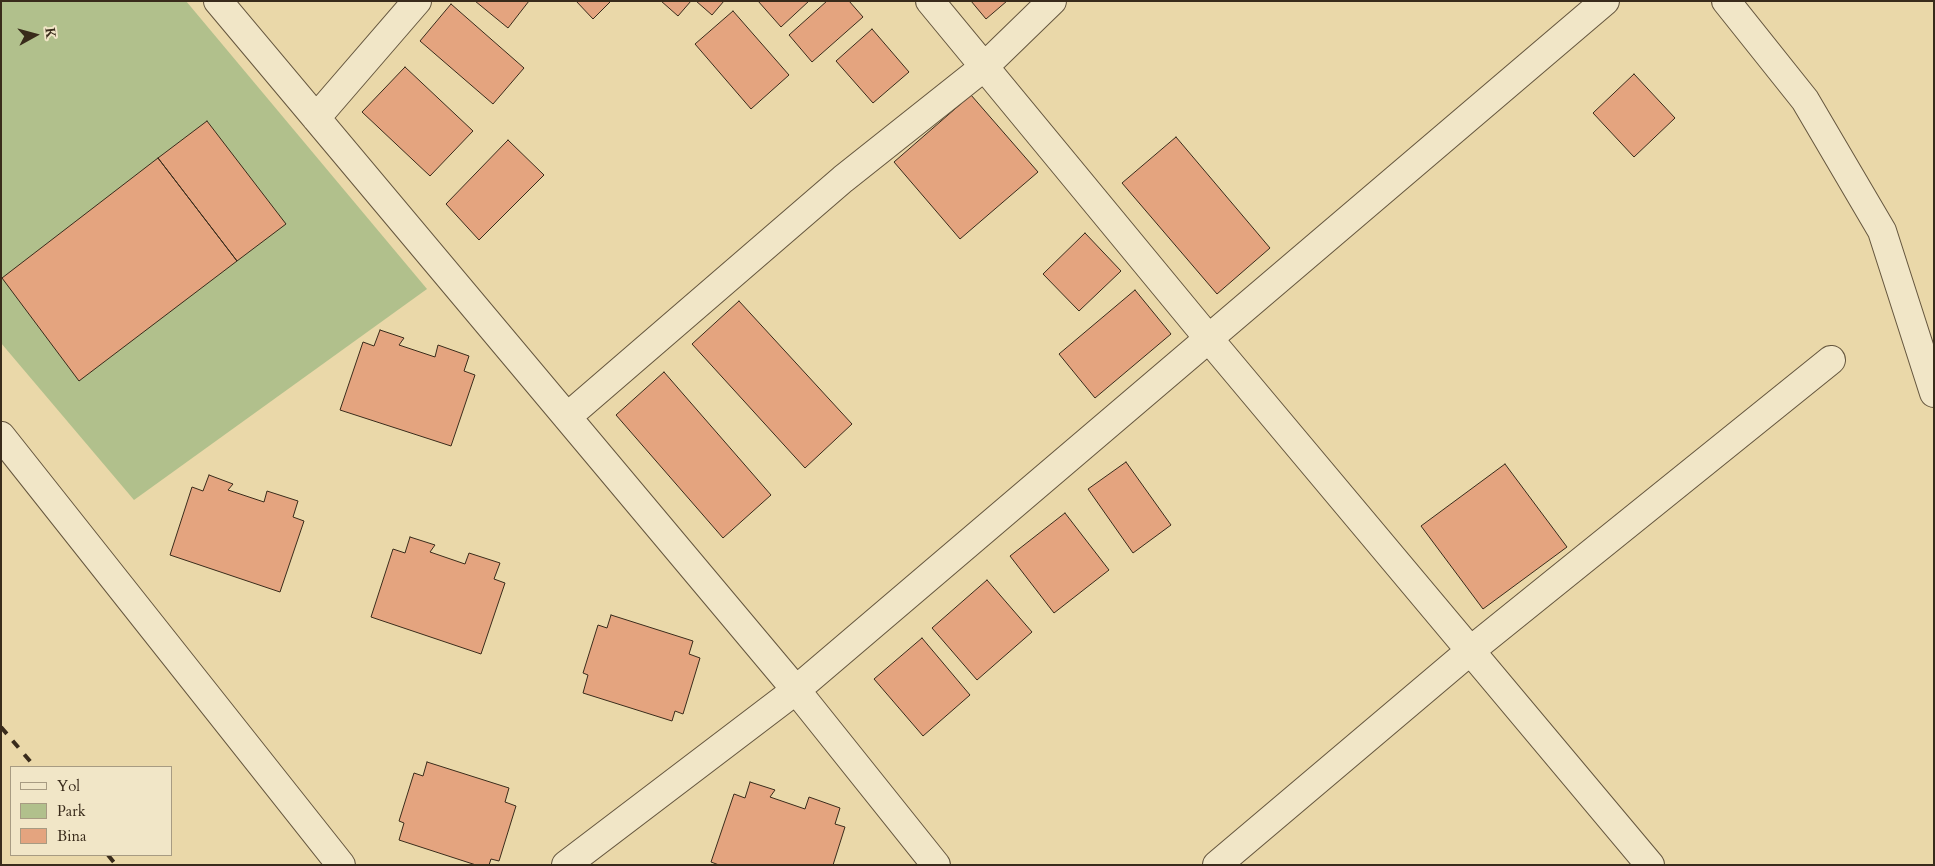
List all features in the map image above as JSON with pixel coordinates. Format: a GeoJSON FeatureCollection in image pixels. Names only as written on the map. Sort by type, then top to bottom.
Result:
{"type":"FeatureCollection","features":[{"type":"Feature","properties":{"kind":"street"},"geometry":{"type":"LineString","coordinates":[[218,1],[796,690],[936,865]]}},
{"type":"Feature","properties":{"kind":"street"},"geometry":{"type":"LineString","coordinates":[[316,118],[417,1]]}},
{"type":"Feature","properties":{"kind":"street"},"geometry":{"type":"LineString","coordinates":[[930,1],[1209,339],[1650,865]]}},
{"type":"Feature","properties":{"kind":"street"},"geometry":{"type":"LineString","coordinates":[[567,417],[843,179],[984,67],[1052,1]]}},
{"type":"Feature","properties":{"kind":"street"},"geometry":{"type":"LineString","coordinates":[[566,865],[796,690],[1605,1]]}},
{"type":"Feature","properties":{"kind":"street"},"geometry":{"type":"LineString","coordinates":[[1726,1],[1805,100],[1882,231],[1934,393]]}},
{"type":"Feature","properties":{"kind":"street"},"geometry":{"type":"LineString","coordinates":[[1217,865],[1470,651],[1831,360]]}},
{"type":"Feature","properties":{"kind":"street"},"geometry":{"type":"LineString","coordinates":[[1,436],[341,865]]}},
{"type":"Feature","properties":{"kind":"green space"},"geometry":{"type":"Polygon","coordinates":[[[1,1],[186,1],[427,289],[134,500],[1,343],[1,1]]]}},
{"type":"Feature","properties":{"kind":"building"},"geometry":{"type":"Polygon","coordinates":[[[475,1],[529,1],[508,28],[475,1]]]}},
{"type":"Feature","properties":{"kind":"building"},"geometry":{"type":"Polygon","coordinates":[[[576,1],[611,1],[593,19],[576,1]]]}},
{"type":"Feature","properties":{"kind":"building"},"geometry":{"type":"Polygon","coordinates":[[[661,1],[691,1],[678,16],[661,1]]]}},
{"type":"Feature","properties":{"kind":"building"},"geometry":{"type":"Polygon","coordinates":[[[696,1],[724,1],[712,15],[696,1]]]}},
{"type":"Feature","properties":{"kind":"building"},"geometry":{"type":"Polygon","coordinates":[[[758,1],[809,1],[781,27],[758,1]]]}},
{"type":"Feature","properties":{"kind":"building"},"geometry":{"type":"Polygon","coordinates":[[[827,1],[849,1],[863,17],[812,62],[789,35],[827,1]]]}},
{"type":"Feature","properties":{"kind":"building"},"geometry":{"type":"Polygon","coordinates":[[[971,1],[1007,1],[986,19],[971,1]]]}},
{"type":"Feature","properties":{"kind":"building"},"geometry":{"type":"Polygon","coordinates":[[[451,4],[524,68],[493,104],[420,41],[451,4]]]}},
{"type":"Feature","properties":{"kind":"building"},"geometry":{"type":"Polygon","coordinates":[[[733,11],[789,75],[751,109],[695,44],[733,11]]]}},
{"type":"Feature","properties":{"kind":"building"},"geometry":{"type":"Polygon","coordinates":[[[872,29],[909,72],[873,103],[836,61],[872,29]]]}},
{"type":"Feature","properties":{"kind":"building"},"geometry":{"type":"Polygon","coordinates":[[[405,67],[473,131],[430,176],[362,112],[405,67]]]}},
{"type":"Feature","properties":{"kind":"building"},"geometry":{"type":"Polygon","coordinates":[[[1634,74],[1675,118],[1634,157],[1593,113],[1634,74]]]}},
{"type":"Feature","properties":{"kind":"building"},"geometry":{"type":"Polygon","coordinates":[[[971,95],[1038,172],[960,239],[894,162],[971,95]]]}},
{"type":"Feature","properties":{"kind":"building"},"geometry":{"type":"Polygon","coordinates":[[[207,121],[286,224],[237,261],[158,158],[207,121]]]}},
{"type":"Feature","properties":{"kind":"building"},"geometry":{"type":"Polygon","coordinates":[[[1176,137],[1270,248],[1217,294],[1122,183],[1176,137]]]}},
{"type":"Feature","properties":{"kind":"building"},"geometry":{"type":"Polygon","coordinates":[[[508,140],[544,175],[479,240],[446,204],[508,140]]]}},
{"type":"Feature","properties":{"kind":"building"},"geometry":{"type":"Polygon","coordinates":[[[158,158],[237,261],[79,381],[2,278],[158,158]]]}},
{"type":"Feature","properties":{"kind":"building"},"geometry":{"type":"Polygon","coordinates":[[[1085,233],[1121,271],[1079,311],[1043,274],[1085,233]]]}},
{"type":"Feature","properties":{"kind":"building"},"geometry":{"type":"Polygon","coordinates":[[[1135,290],[1171,334],[1095,398],[1059,354],[1135,290]]]}},
{"type":"Feature","properties":{"kind":"building"},"geometry":{"type":"Polygon","coordinates":[[[739,301],[852,424],[805,468],[692,344],[739,301]]]}},
{"type":"Feature","properties":{"kind":"building"},"geometry":{"type":"Polygon","coordinates":[[[380,330],[404,338],[399,345],[435,357],[438,345],[469,356],[464,371],[475,375],[451,446],[340,410],[363,342],[374,346],[380,330]]]}},
{"type":"Feature","properties":{"kind":"building"},"geometry":{"type":"Polygon","coordinates":[[[664,372],[771,495],[723,538],[616,415],[664,372]]]}},
{"type":"Feature","properties":{"kind":"building"},"geometry":{"type":"Polygon","coordinates":[[[1126,462],[1171,525],[1133,553],[1088,489],[1126,462]]]}},
{"type":"Feature","properties":{"kind":"building"},"geometry":{"type":"Polygon","coordinates":[[[1505,464],[1567,547],[1483,609],[1421,526],[1505,464]]]}},
{"type":"Feature","properties":{"kind":"building"},"geometry":{"type":"Polygon","coordinates":[[[209,475],[233,484],[228,490],[264,502],[267,491],[298,501],[293,517],[304,521],[280,592],[170,555],[192,487],[203,491],[209,475]]]}},
{"type":"Feature","properties":{"kind":"building"},"geometry":{"type":"Polygon","coordinates":[[[1065,513],[1109,570],[1054,613],[1010,556],[1065,513]]]}},
{"type":"Feature","properties":{"kind":"building"},"geometry":{"type":"Polygon","coordinates":[[[410,537],[435,545],[430,552],[465,564],[469,553],[500,563],[494,579],[505,583],[481,654],[371,617],[393,549],[405,553],[410,537]]]}},
{"type":"Feature","properties":{"kind":"building"},"geometry":{"type":"Polygon","coordinates":[[[987,580],[1032,632],[977,680],[932,628],[987,580]]]}},
{"type":"Feature","properties":{"kind":"building"},"geometry":{"type":"Polygon","coordinates":[[[611,615],[693,641],[689,654],[700,658],[683,714],[675,711],[672,721],[583,693],[588,675],[583,673],[598,625],[607,628],[611,615]]]}},
{"type":"Feature","properties":{"kind":"building"},"geometry":{"type":"Polygon","coordinates":[[[922,638],[970,695],[923,736],[874,679],[922,638]]]}},
{"type":"Feature","properties":{"kind":"building"},"geometry":{"type":"Polygon","coordinates":[[[427,762],[509,788],[505,802],[516,806],[499,861],[491,859],[489,865],[476,865],[399,840],[404,823],[399,821],[414,773],[423,776],[427,762]]]}},
{"type":"Feature","properties":{"kind":"building"},"geometry":{"type":"Polygon","coordinates":[[[750,782],[775,790],[770,797],[805,809],[809,797],[840,808],[835,824],[845,827],[833,865],[719,865],[711,862],[734,794],[745,798],[750,782]]]}},
{"type":"Feature","properties":{"kind":"railway"},"geometry":{"type":"LineString","coordinates":[[1,727],[34,766]]}},
{"type":"Feature","properties":{"kind":"railway"},"geometry":{"type":"LineString","coordinates":[[109,856],[116,865]]}}]}
